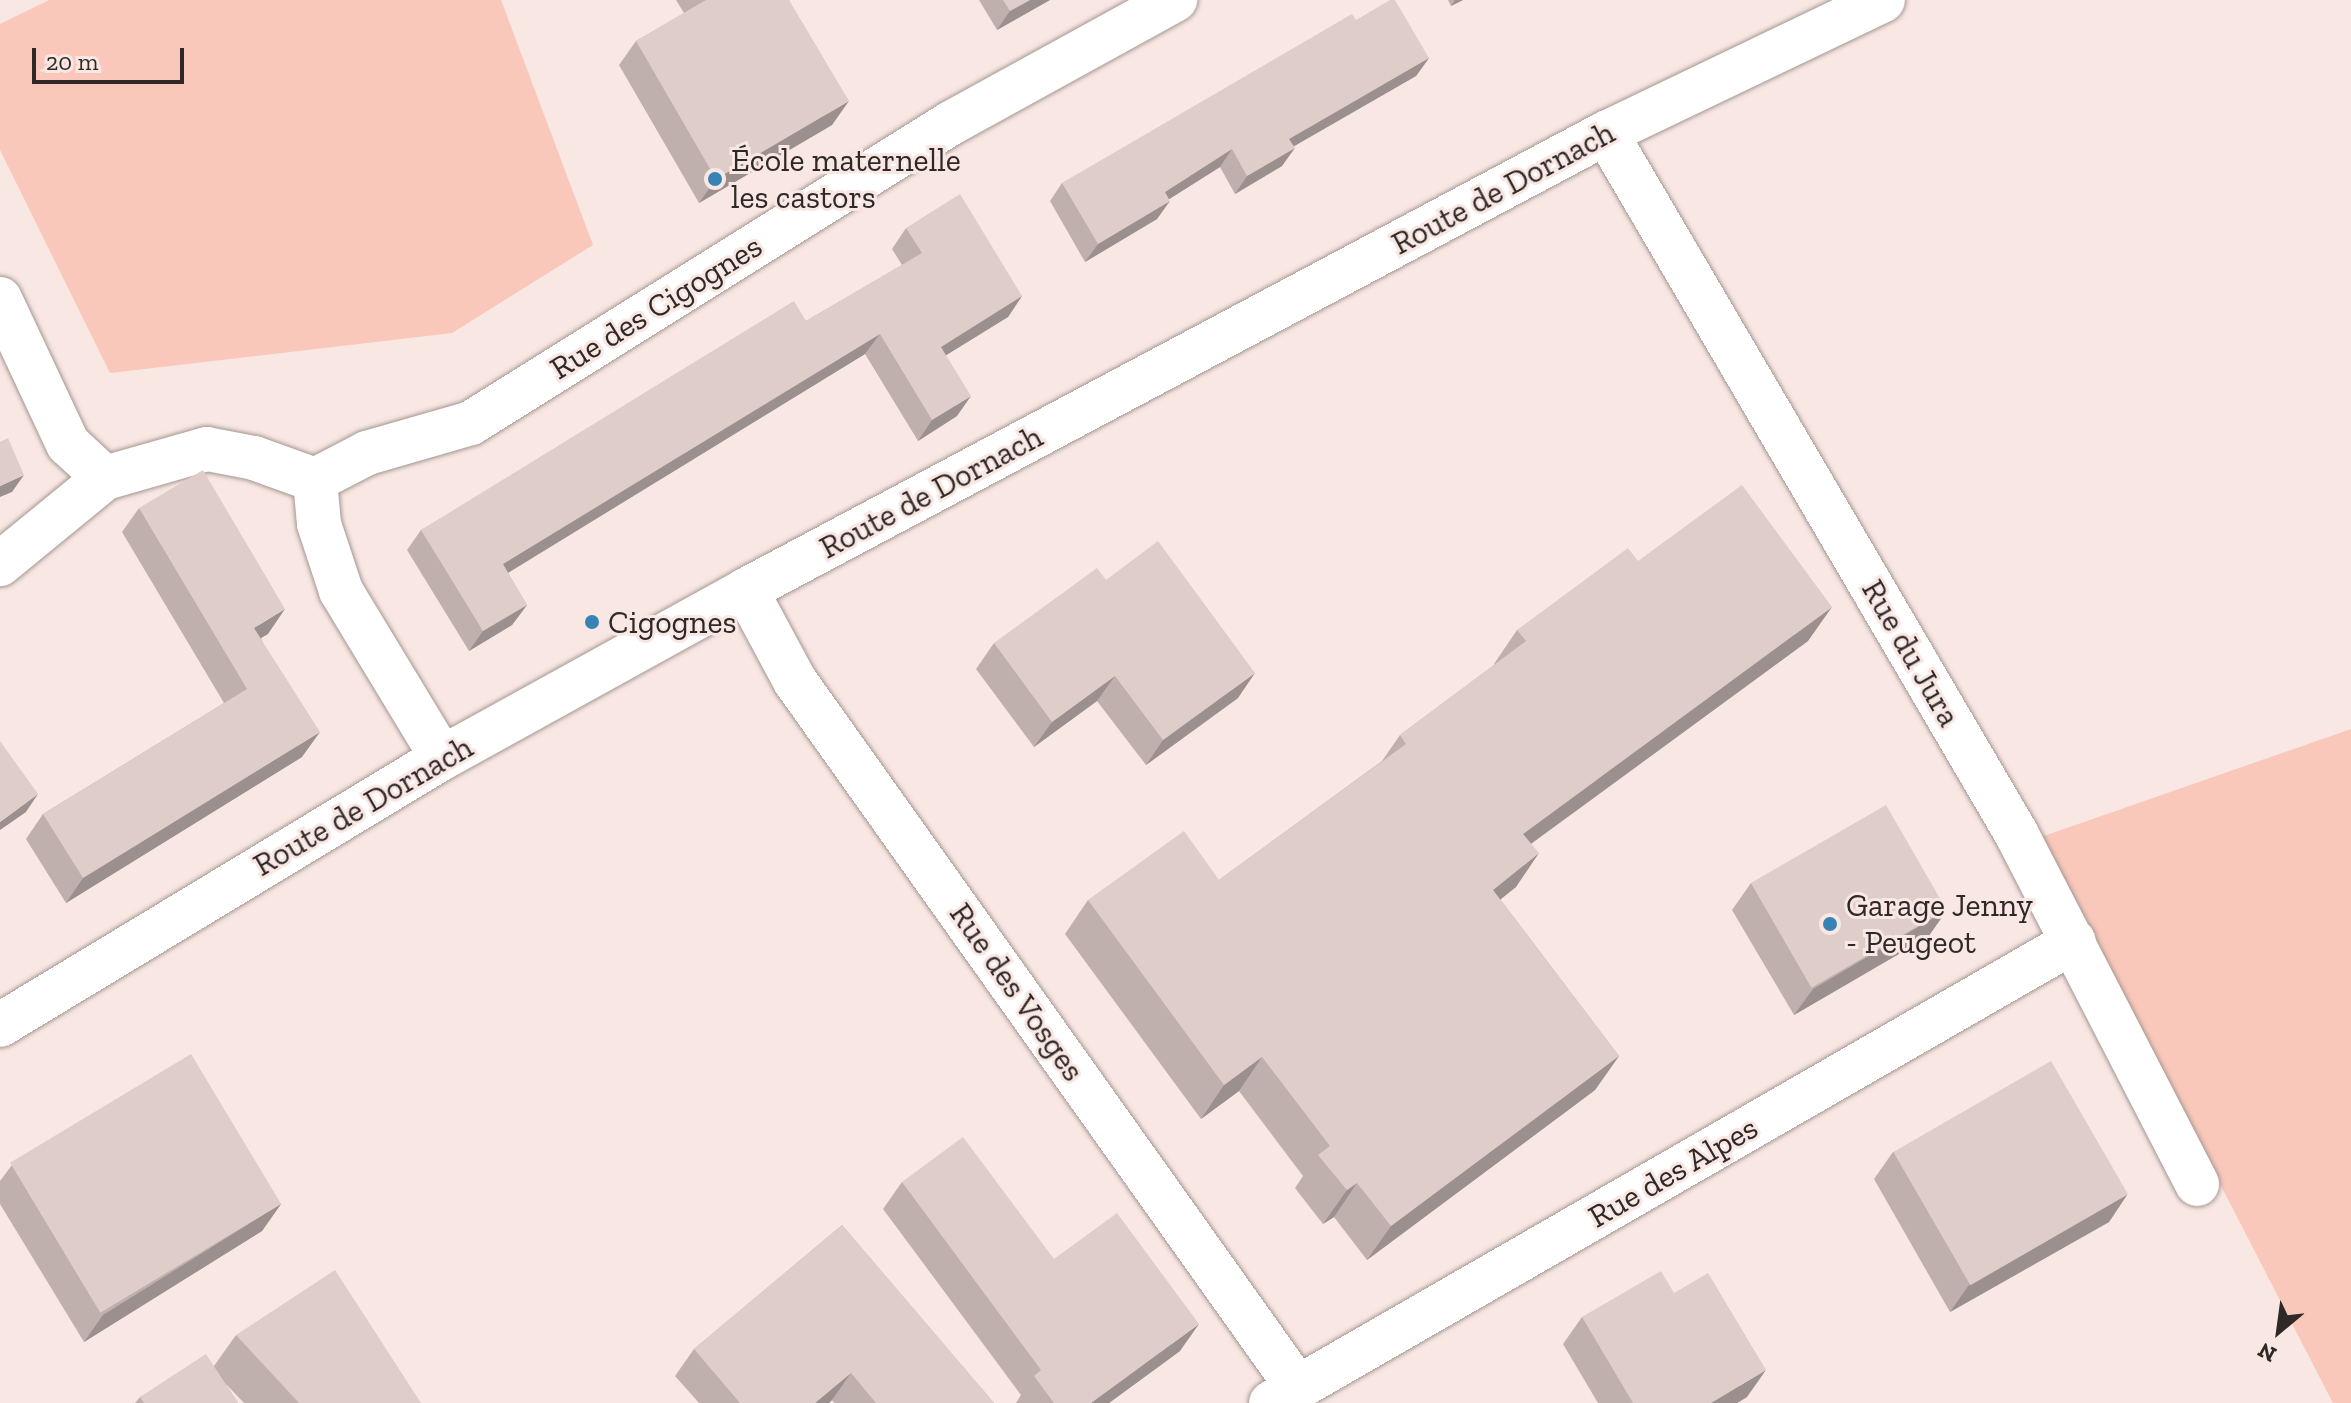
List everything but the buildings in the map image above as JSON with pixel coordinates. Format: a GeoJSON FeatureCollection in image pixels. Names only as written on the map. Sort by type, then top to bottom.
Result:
{"type":"FeatureCollection","features":[{"type":"Feature","properties":{"kind":"street","name":"Rue des Cigognes"},"geometry":{"type":"LineString","coordinates":[[315,480],[367,453],[471,423],[951,123],[1175,0]]}},
{"type":"Feature","properties":{"kind":"street","name":"Route de Dornach"},"geometry":{"type":"LineString","coordinates":[[0,1025],[442,758],[746,590],[1606,133],[1883,0]]}},
{"type":"Feature","properties":{"kind":"street","name":"Rue du Jura"},"geometry":{"type":"LineString","coordinates":[[1606,133],[2074,941],[2197,1184]]}},
{"type":"Feature","properties":{"kind":"street"},"geometry":{"type":"LineString","coordinates":[[0,299],[68,444],[105,478]]}},
{"type":"Feature","properties":{"kind":"street"},"geometry":{"type":"LineString","coordinates":[[0,564],[105,478],[207,449],[254,458],[315,480],[319,524],[341,591],[442,758]]}},
{"type":"Feature","properties":{"kind":"street","name":"Rue des Vosges"},"geometry":{"type":"LineString","coordinates":[[746,590],[795,681],[1285,1395]]}},
{"type":"Feature","properties":{"kind":"street","name":"Rue des Alpes"},"geometry":{"type":"LineString","coordinates":[[1285,1395],[2074,941]]}},
{"type":"Feature","properties":{"kind":"shaded area"},"geometry":{"type":"Polygon","coordinates":[[[49,0],[501,0],[593,245],[452,333],[110,373],[0,150],[0,24],[49,0]]]}},
{"type":"Feature","properties":{"kind":"shaded area"},"geometry":{"type":"Polygon","coordinates":[[[2351,729],[2351,1403],[2333,1403],[2041,837],[2351,729]]]}},
{"type":"Feature","properties":{"kind":"place","name":"École maternelle les castors"},"geometry":{"type":"Point","coordinates":[715,179]}},
{"type":"Feature","properties":{"kind":"place","name":"Cigognes"},"geometry":{"type":"Point","coordinates":[592,622]}},
{"type":"Feature","properties":{"kind":"place","name":"Garage Jenny - Peugeot"},"geometry":{"type":"Point","coordinates":[1830,924]}}]}
